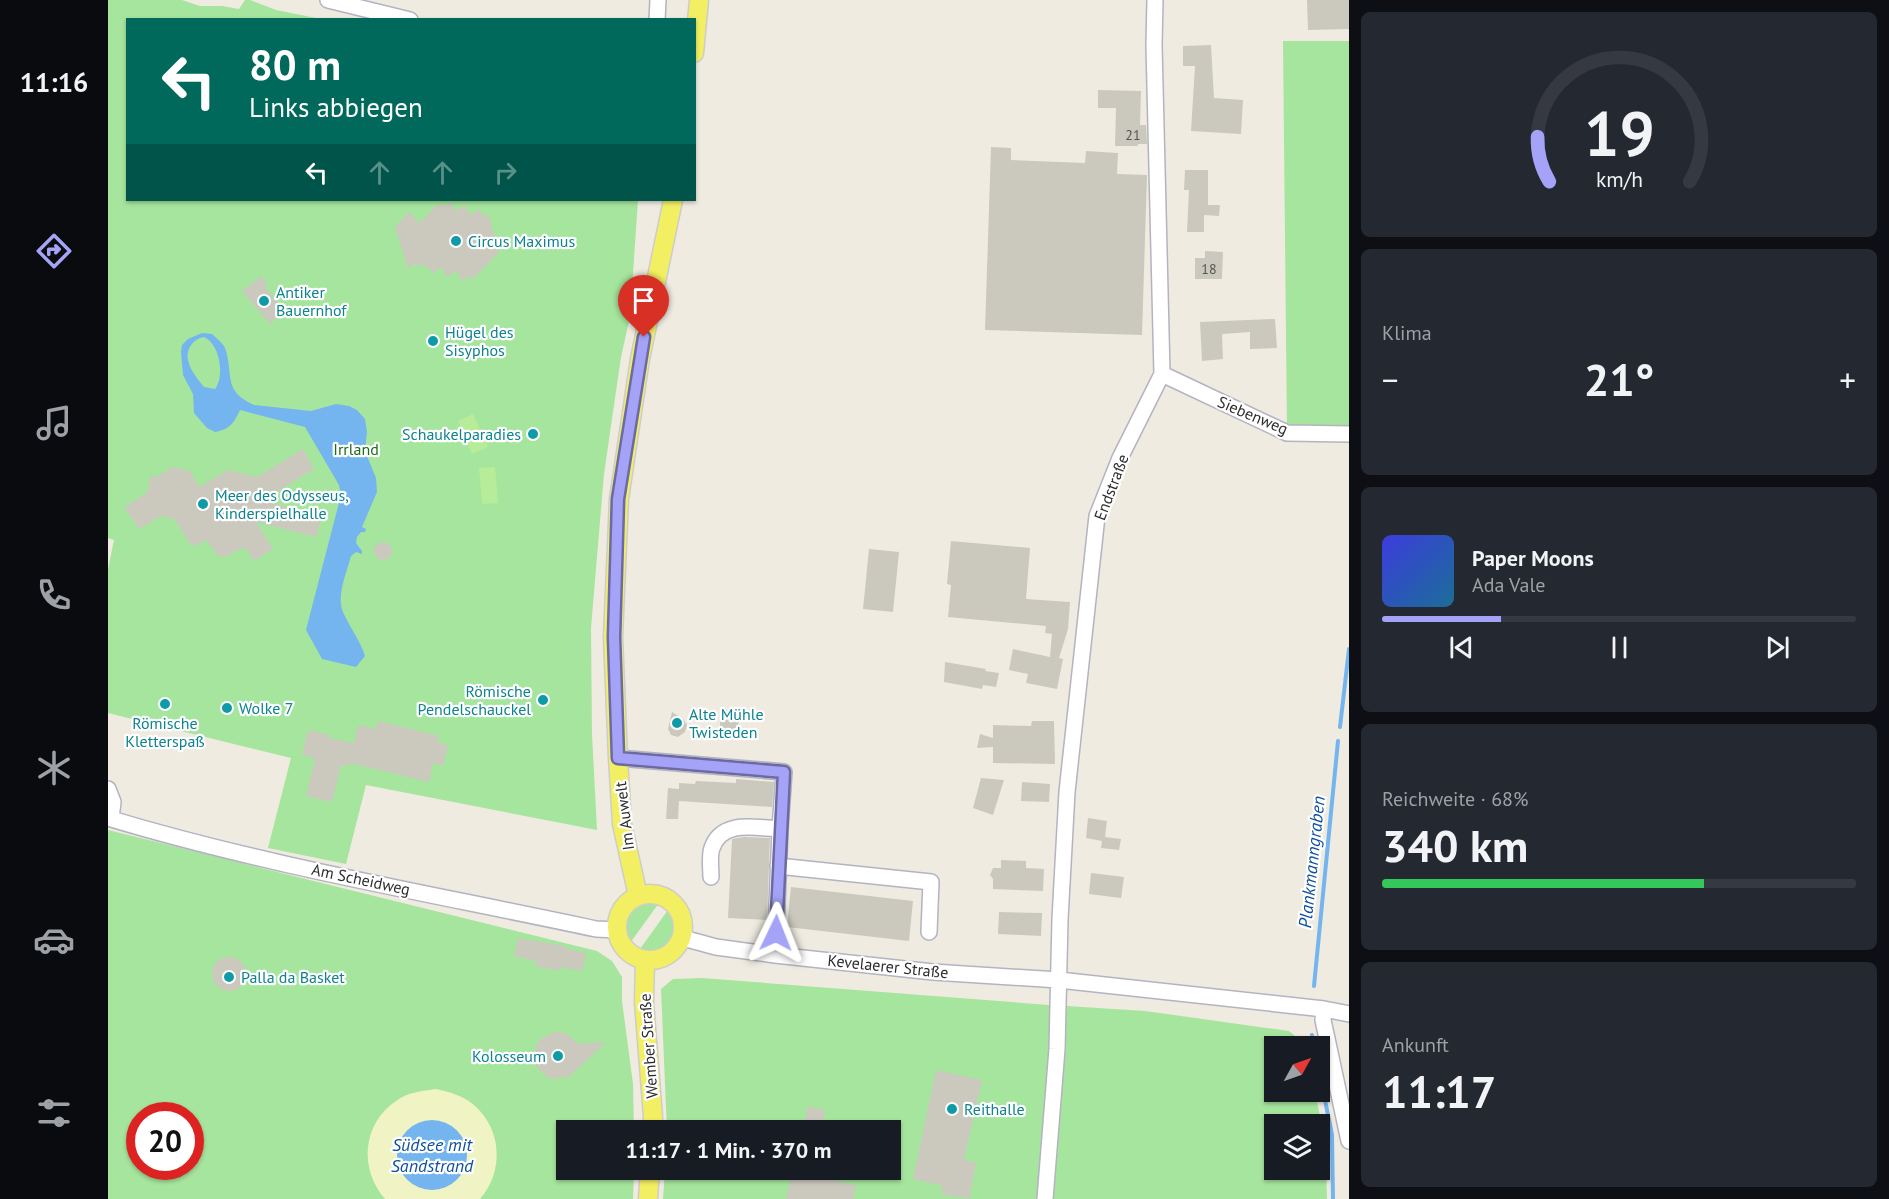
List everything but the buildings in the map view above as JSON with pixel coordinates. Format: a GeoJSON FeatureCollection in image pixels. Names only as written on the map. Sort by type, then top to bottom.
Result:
{"type":"FeatureCollection","features":[{"type":"Feature","properties":{"kind":"main road"},"geometry":{"type":"LineString","coordinates":[[696,32],[699,0]]}},
{"type":"Feature","properties":{"kind":"main road","name":"Im Auwelt"},"geometry":{"type":"LineString","coordinates":[[638,896],[622,824],[618,758],[614,637],[618,499],[640,359],[673,201]]}},
{"type":"Feature","properties":{"kind":"main road"},"geometry":{"type":"LineString","coordinates":[[660,895],[677,908],[682,917],[683,938],[669,955],[662,959],[645,961],[635,957],[620,942],[617,930],[621,910],[638,896],[660,895]]}},
{"type":"Feature","properties":{"kind":"main road","name":"Wember Straße"},"geometry":{"type":"LineString","coordinates":[[645,961],[644,1002],[653,1120]]}},
{"type":"Feature","properties":{"kind":"main road"},"geometry":{"type":"LineString","coordinates":[[648,1199],[649,1180]]}},
{"type":"Feature","properties":{"kind":"street"},"geometry":{"type":"LineString","coordinates":[[328,0],[402,18]]}},
{"type":"Feature","properties":{"kind":"street"},"geometry":{"type":"LineString","coordinates":[[657,18],[658,0]]}},
{"type":"Feature","properties":{"kind":"street","name":"Endstraße"},"geometry":{"type":"LineString","coordinates":[[1059,980],[1067,792],[1097,516],[1120,458],[1162,374],[1154,55],[1155,0]]}},
{"type":"Feature","properties":{"kind":"street","name":"Siebenweg"},"geometry":{"type":"LineString","coordinates":[[1162,374],[1287,433],[1349,434]]}},
{"type":"Feature","properties":{"kind":"street"},"geometry":{"type":"LineString","coordinates":[[618,758],[784,772],[775,955]]}},
{"type":"Feature","properties":{"kind":"street"},"geometry":{"type":"LineString","coordinates":[[108,789],[113,802],[109,818]]}},
{"type":"Feature","properties":{"kind":"street","name":"Am Scheidweg"},"geometry":{"type":"LineString","coordinates":[[109,818],[150,831],[340,876],[596,929],[617,930]]}},
{"type":"Feature","properties":{"kind":"street"},"geometry":{"type":"LineString","coordinates":[[711,878],[711,849],[720,835],[733,827],[780,829]]}},
{"type":"Feature","properties":{"kind":"street"},"geometry":{"type":"LineString","coordinates":[[778,866],[931,882],[929,932]]}},
{"type":"Feature","properties":{"kind":"street","name":"Kevelaerer Straße"},"geometry":{"type":"LineString","coordinates":[[683,938],[716,947],[775,955],[933,972],[1059,980],[1324,1009],[1349,1014]]}},
{"type":"Feature","properties":{"kind":"street"},"geometry":{"type":"LineString","coordinates":[[1045,1199],[1055,1093],[1059,980]]}},
{"type":"Feature","properties":{"kind":"street"},"geometry":{"type":"LineString","coordinates":[[1324,1009],[1323,1020],[1349,1141]]}},
{"type":"Feature","properties":{"kind":"green space","name":"Irrland"},"geometry":{"type":"Polygon","coordinates":[[[108,0],[182,0],[200,6],[239,9],[245,0],[250,0],[276,10],[316,18],[126,18],[126,201],[638,201],[630,317],[621,357],[604,474],[591,628],[592,734],[597,830],[366,785],[346,864],[268,848],[291,758],[108,713],[108,569],[114,540],[108,538],[108,0]]]}},
{"type":"Feature","properties":{"kind":"green space"},"geometry":{"type":"Polygon","coordinates":[[[1283,41],[1349,41],[1349,434],[1287,433],[1283,41]]]}},
{"type":"Feature","properties":{"kind":"green space"},"geometry":{"type":"Polygon","coordinates":[[[473,414],[488,447],[472,454],[458,421],[473,414]]]}},
{"type":"Feature","properties":{"kind":"green space"},"geometry":{"type":"Polygon","coordinates":[[[495,467],[498,503],[482,504],[479,468],[495,467]]]}},
{"type":"Feature","properties":{"kind":"green space"},"geometry":{"type":"Polygon","coordinates":[[[108,830],[597,951],[612,961],[622,977],[622,1001],[633,1084],[634,1120],[556,1120],[556,1180],[634,1180],[633,1199],[108,1199],[108,830]]]}},
{"type":"Feature","properties":{"kind":"green space"},"geometry":{"type":"Polygon","coordinates":[[[646,901],[659,903],[630,943],[625,930],[627,918],[634,908],[646,901]]]}},
{"type":"Feature","properties":{"kind":"green space"},"geometry":{"type":"Polygon","coordinates":[[[668,910],[675,926],[670,940],[657,950],[640,949],[668,910]]]}},
{"type":"Feature","properties":{"kind":"green space"},"geometry":{"type":"Polygon","coordinates":[[[702,978],[1049,1005],[1050,1036],[1041,1199],[663,1199],[664,1180],[901,1180],[901,1120],[667,1120],[661,989],[673,979],[702,978]]]}},
{"type":"Feature","properties":{"kind":"green space"},"geometry":{"type":"Polygon","coordinates":[[[1067,1006],[1145,1011],[1289,1031],[1295,1036],[1264,1036],[1264,1102],[1317,1102],[1320,1114],[1264,1114],[1264,1180],[1326,1180],[1327,1199],[1053,1199],[1062,1036],[1067,1006]]]}},
{"type":"Feature","properties":{"kind":"sand"},"geometry":{"type":"Polygon","coordinates":[[[436,1089],[457,1095],[471,1103],[491,1127],[497,1151],[496,1164],[488,1188],[480,1199],[385,1199],[371,1174],[368,1161],[368,1147],[376,1122],[401,1098],[415,1092],[436,1089]]]}},
{"type":"Feature","properties":{"kind":"water"},"geometry":{"type":"Polygon","coordinates":[[[202,333],[212,334],[221,342],[228,357],[233,388],[244,400],[254,405],[311,411],[336,404],[357,410],[365,419],[367,432],[365,451],[376,478],[377,492],[362,527],[366,529],[365,532],[361,532],[357,537],[356,543],[362,554],[356,552],[351,556],[341,599],[343,612],[365,656],[356,667],[322,659],[306,630],[341,495],[339,485],[305,427],[240,410],[228,427],[215,432],[207,428],[194,413],[193,394],[183,375],[181,352],[182,345],[188,339],[202,333]],[[204,337],[195,341],[189,349],[188,361],[204,387],[215,389],[220,376],[219,361],[214,346],[204,337]]]}},
{"type":"Feature","properties":{"kind":"water","name":"Südsee mit Sandstrand"},"geometry":{"type":"Polygon","coordinates":[[[425,1120],[439,1120],[452,1126],[461,1135],[467,1148],[465,1168],[457,1180],[439,1190],[425,1190],[412,1184],[403,1175],[397,1162],[397,1148],[403,1135],[412,1126],[425,1120]]]}},
{"type":"Feature","properties":{"kind":"waterway","name":"Plankmanngraben"},"geometry":{"type":"LineString","coordinates":[[1340,727],[1349,649]]}},
{"type":"Feature","properties":{"kind":"waterway","name":"Plankmanngraben"},"geometry":{"type":"LineString","coordinates":[[1314,986],[1338,741]]}},
{"type":"Feature","properties":{"kind":"waterway","name":"Plankmanngraben"},"geometry":{"type":"LineString","coordinates":[[1325,1102],[1332,1135],[1333,1199]]}},
{"type":"Feature","properties":{"kind":"place","name":"Circus Maximus"},"geometry":{"type":"Point","coordinates":[456,241]}},
{"type":"Feature","properties":{"kind":"place","name":"Antiker Bauernhof"},"geometry":{"type":"Point","coordinates":[264,301]}},
{"type":"Feature","properties":{"kind":"place","name":"Hügel des Sisyphos"},"geometry":{"type":"Point","coordinates":[433,341]}},
{"type":"Feature","properties":{"kind":"place","name":"Schaukelparadies"},"geometry":{"type":"Point","coordinates":[533,434]}},
{"type":"Feature","properties":{"kind":"place","name":"Meer des Odysseus, Kinderspielhalle"},"geometry":{"type":"Point","coordinates":[203,504]}},
{"type":"Feature","properties":{"kind":"place","name":"Römische Pendelschauckel"},"geometry":{"type":"Point","coordinates":[543,700]}},
{"type":"Feature","properties":{"kind":"place","name":"Römische Kletterspaß"},"geometry":{"type":"Point","coordinates":[165,704]}},
{"type":"Feature","properties":{"kind":"place","name":"Wolke 7"},"geometry":{"type":"Point","coordinates":[227,708]}},
{"type":"Feature","properties":{"kind":"place","name":"Alte Mühle Twisteden"},"geometry":{"type":"Point","coordinates":[677,723]}},
{"type":"Feature","properties":{"kind":"place","name":"Palla da Basket"},"geometry":{"type":"Point","coordinates":[229,977]}},
{"type":"Feature","properties":{"kind":"place","name":"Kolosseum"},"geometry":{"type":"Point","coordinates":[558,1056]}},
{"type":"Feature","properties":{"kind":"place","name":"Reithalle"},"geometry":{"type":"Point","coordinates":[952,1109]}},
{"type":"Feature","properties":{"kind":"route"},"geometry":{"type":"LineString","coordinates":[[644,337],[618,499],[614,637],[618,758],[784,772],[776,933]]}}]}
